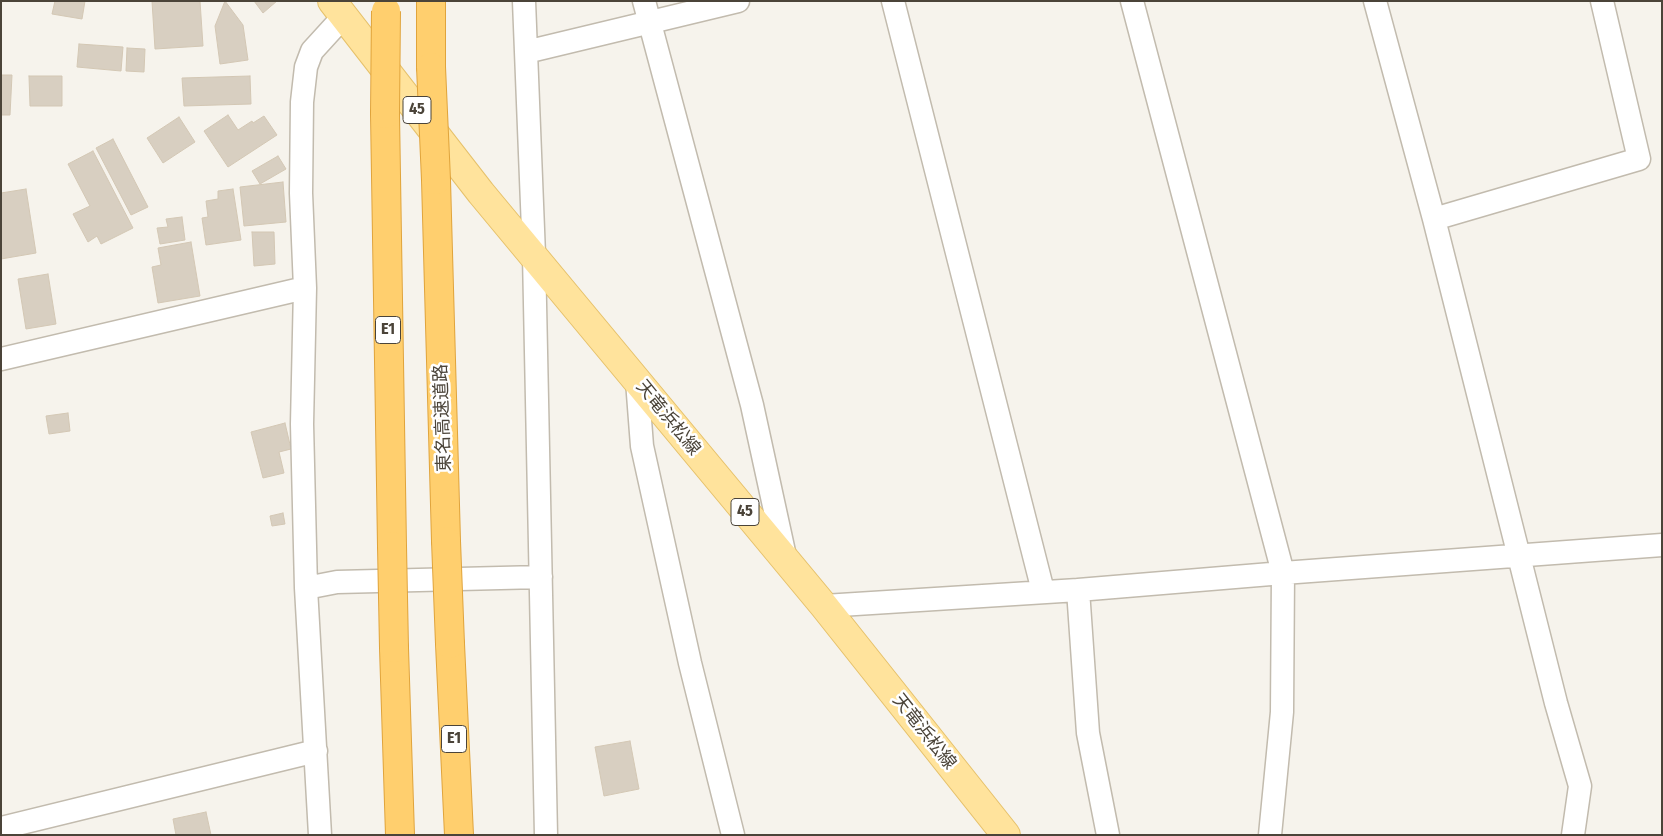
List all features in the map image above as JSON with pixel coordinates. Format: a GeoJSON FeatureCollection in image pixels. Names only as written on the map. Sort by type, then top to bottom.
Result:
{"type":"FeatureCollection","features":[{"type":"Feature","properties":{"kind":"highway","name":"東名高速道路"},"geometry":{"type":"LineString","coordinates":[[431,1],[431,67],[446,541],[459,835]]}},
{"type":"Feature","properties":{"kind":"highway","name":"E1"},"geometry":{"type":"LineString","coordinates":[[386,6],[384,114],[394,648],[400,835]]}},
{"type":"Feature","properties":{"kind":"main road","name":"天竜浜松線"},"geometry":{"type":"LineString","coordinates":[[337,9],[481,193],[824,606],[1006,835]]}},
{"type":"Feature","properties":{"kind":"street"},"geometry":{"type":"LineString","coordinates":[[524,1],[534,255],[546,835]]}},
{"type":"Feature","properties":{"kind":"street"},"geometry":{"type":"LineString","coordinates":[[526,52],[647,12],[738,1]]}},
{"type":"Feature","properties":{"kind":"street"},"geometry":{"type":"LineString","coordinates":[[893,1],[1043,591]]}},
{"type":"Feature","properties":{"kind":"street"},"geometry":{"type":"LineString","coordinates":[[1132,1],[1283,573],[1282,712],[1270,835]]}},
{"type":"Feature","properties":{"kind":"street"},"geometry":{"type":"LineString","coordinates":[[1375,1],[1434,219],[1556,703],[1580,786],[1573,835]]}},
{"type":"Feature","properties":{"kind":"street"},"geometry":{"type":"LineString","coordinates":[[1434,219],[1639,159],[1602,1]]}},
{"type":"Feature","properties":{"kind":"street"},"geometry":{"type":"LineString","coordinates":[[320,835],[306,588],[302,424],[305,288],[301,193],[302,102],[306,67],[312,51],[337,9]]}},
{"type":"Feature","properties":{"kind":"street"},"geometry":{"type":"LineString","coordinates":[[647,12],[752,406],[786,562]]}},
{"type":"Feature","properties":{"kind":"street"},"geometry":{"type":"LineString","coordinates":[[1,359],[305,288]]}},
{"type":"Feature","properties":{"kind":"street"},"geometry":{"type":"LineString","coordinates":[[637,381],[642,446],[690,663],[733,835]]}},
{"type":"Feature","properties":{"kind":"street"},"geometry":{"type":"LineString","coordinates":[[824,606],[1078,590],[1662,545]]}},
{"type":"Feature","properties":{"kind":"street"},"geometry":{"type":"LineString","coordinates":[[306,588],[338,582],[541,577]]}},
{"type":"Feature","properties":{"kind":"street"},"geometry":{"type":"LineString","coordinates":[[1078,590],[1088,734],[1108,835]]}},
{"type":"Feature","properties":{"kind":"street"},"geometry":{"type":"LineString","coordinates":[[1,828],[316,751]]}},
{"type":"Feature","properties":{"kind":"building"},"geometry":{"type":"Polygon","coordinates":[[[55,1],[85,1],[82,19],[52,14],[55,1]]]}},
{"type":"Feature","properties":{"kind":"building"},"geometry":{"type":"Polygon","coordinates":[[[152,1],[200,1],[203,46],[155,49],[152,1]]]}},
{"type":"Feature","properties":{"kind":"building"},"geometry":{"type":"Polygon","coordinates":[[[225,1],[243,25],[248,60],[220,64],[215,26],[225,1]]]}},
{"type":"Feature","properties":{"kind":"building"},"geometry":{"type":"Polygon","coordinates":[[[254,1],[277,1],[263,13],[254,1]]]}},
{"type":"Feature","properties":{"kind":"building"},"geometry":{"type":"Polygon","coordinates":[[[79,44],[123,47],[121,71],[77,67],[79,44]]]}},
{"type":"Feature","properties":{"kind":"building"},"geometry":{"type":"Polygon","coordinates":[[[127,48],[145,49],[144,72],[126,71],[127,48]]]}},
{"type":"Feature","properties":{"kind":"building"},"geometry":{"type":"Polygon","coordinates":[[[1,75],[12,75],[10,115],[1,115],[1,75]]]}},
{"type":"Feature","properties":{"kind":"building"},"geometry":{"type":"Polygon","coordinates":[[[29,76],[62,76],[62,106],[30,106],[29,76]]]}},
{"type":"Feature","properties":{"kind":"building"},"geometry":{"type":"Polygon","coordinates":[[[250,76],[251,104],[184,106],[182,78],[250,76]]]}},
{"type":"Feature","properties":{"kind":"building"},"geometry":{"type":"Polygon","coordinates":[[[228,115],[238,130],[264,116],[277,135],[228,167],[204,131],[228,115]]]}},
{"type":"Feature","properties":{"kind":"building"},"geometry":{"type":"Polygon","coordinates":[[[179,117],[195,142],[163,163],[147,138],[179,117]]]}},
{"type":"Feature","properties":{"kind":"building"},"geometry":{"type":"Polygon","coordinates":[[[113,139],[148,207],[131,215],[96,148],[113,139]]]}},
{"type":"Feature","properties":{"kind":"building"},"geometry":{"type":"Polygon","coordinates":[[[93,151],[133,228],[101,244],[97,236],[88,242],[73,214],[90,206],[68,164],[93,151]]]}},
{"type":"Feature","properties":{"kind":"building"},"geometry":{"type":"Polygon","coordinates":[[[278,156],[286,169],[260,184],[252,171],[278,156]]]}},
{"type":"Feature","properties":{"kind":"building"},"geometry":{"type":"Polygon","coordinates":[[[283,182],[286,222],[244,226],[240,187],[283,182]]]}},
{"type":"Feature","properties":{"kind":"building"},"geometry":{"type":"Polygon","coordinates":[[[26,189],[36,253],[1,259],[1,193],[26,189]]]}},
{"type":"Feature","properties":{"kind":"building"},"geometry":{"type":"Polygon","coordinates":[[[233,189],[241,240],[206,245],[202,218],[208,217],[206,201],[218,199],[218,191],[233,189]]]}},
{"type":"Feature","properties":{"kind":"building"},"geometry":{"type":"Polygon","coordinates":[[[182,217],[185,240],[160,244],[157,228],[168,227],[166,219],[182,217]]]}},
{"type":"Feature","properties":{"kind":"building"},"geometry":{"type":"Polygon","coordinates":[[[252,232],[274,232],[275,264],[254,266],[252,232]]]}},
{"type":"Feature","properties":{"kind":"building"},"geometry":{"type":"Polygon","coordinates":[[[191,242],[200,296],[158,303],[152,267],[161,265],[158,248],[191,242]]]}},
{"type":"Feature","properties":{"kind":"building"},"geometry":{"type":"Polygon","coordinates":[[[48,274],[56,324],[26,329],[18,279],[48,274]]]}},
{"type":"Feature","properties":{"kind":"building"},"geometry":{"type":"Polygon","coordinates":[[[68,413],[70,431],[49,434],[46,416],[68,413]]]}},
{"type":"Feature","properties":{"kind":"building"},"geometry":{"type":"Polygon","coordinates":[[[285,423],[291,449],[279,452],[284,473],[263,478],[251,432],[285,423]]]}},
{"type":"Feature","properties":{"kind":"building"},"geometry":{"type":"Polygon","coordinates":[[[283,513],[285,524],[272,526],[270,516],[283,513]]]}},
{"type":"Feature","properties":{"kind":"building"},"geometry":{"type":"Polygon","coordinates":[[[630,741],[639,789],[604,796],[595,747],[630,741]]]}},
{"type":"Feature","properties":{"kind":"building"},"geometry":{"type":"Polygon","coordinates":[[[206,812],[211,835],[176,835],[173,819],[206,812]]]}}]}
